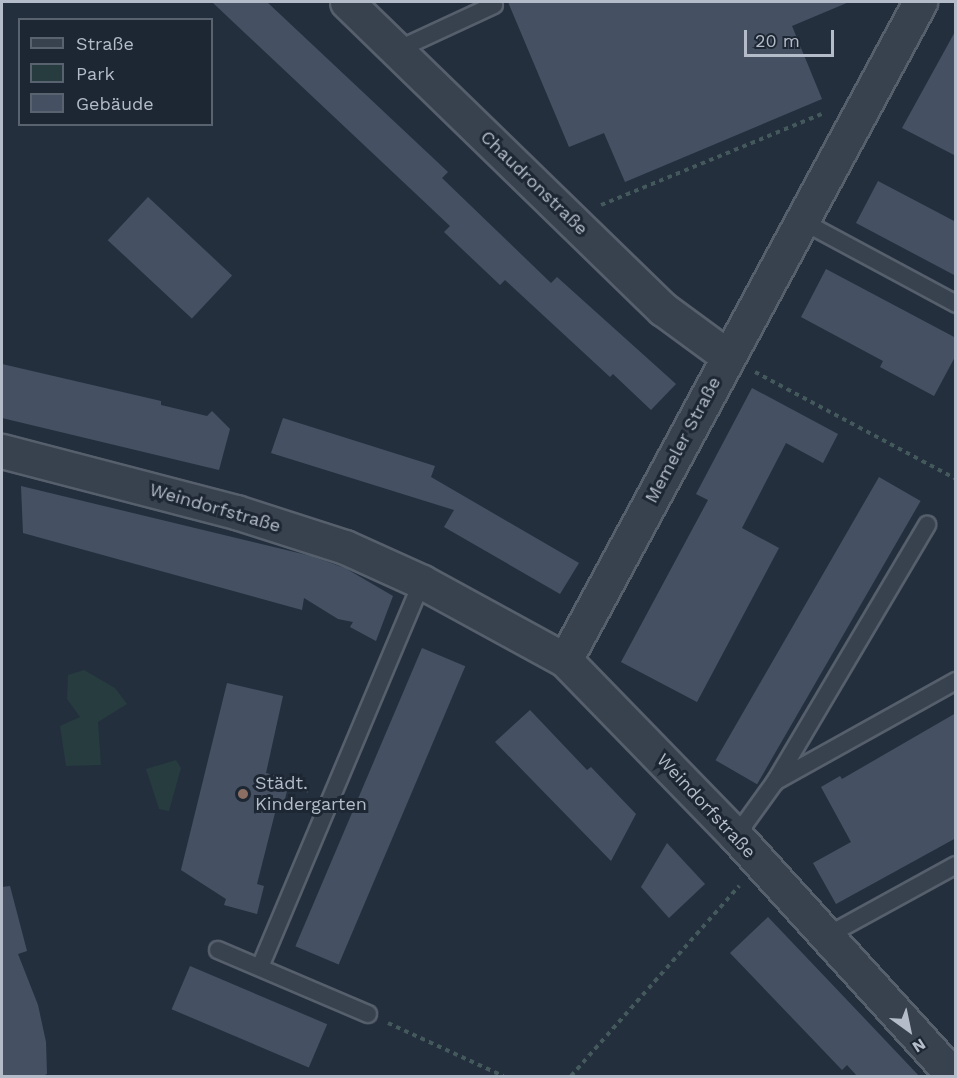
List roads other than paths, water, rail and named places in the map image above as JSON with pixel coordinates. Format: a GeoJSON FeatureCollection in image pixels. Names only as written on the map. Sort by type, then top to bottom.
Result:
{"type":"FeatureCollection","features":[{"type":"Feature","properties":{"kind":"street","name":"Chaudronstraße"},"geometry":{"type":"LineString","coordinates":[[347,2],[663,309],[727,356]]}},
{"type":"Feature","properties":{"kind":"street","name":"Memeler Straße"},"geometry":{"type":"LineString","coordinates":[[566,660],[727,356],[857,124],[920,2]]}},
{"type":"Feature","properties":{"kind":"street","name":"Weindorfstraße"},"geometry":{"type":"LineString","coordinates":[[2,451],[237,512],[345,547],[422,582],[566,660],[736,836],[954,1077]]}},
{"type":"Feature","properties":{"kind":"lane"},"geometry":{"type":"LineString","coordinates":[[397,50],[494,5]]}},
{"type":"Feature","properties":{"kind":"lane"},"geometry":{"type":"LineString","coordinates":[[804,222],[956,303]]}},
{"type":"Feature","properties":{"kind":"lane"},"geometry":{"type":"LineString","coordinates":[[736,836],[775,782],[927,525]]}},
{"type":"Feature","properties":{"kind":"lane"},"geometry":{"type":"LineString","coordinates":[[260,967],[422,582]]}},
{"type":"Feature","properties":{"kind":"lane"},"geometry":{"type":"LineString","coordinates":[[775,782],[956,681]]}},
{"type":"Feature","properties":{"kind":"lane"},"geometry":{"type":"LineString","coordinates":[[825,937],[956,865]]}},
{"type":"Feature","properties":{"kind":"lane"},"geometry":{"type":"LineString","coordinates":[[218,950],[368,1014]]}},
{"type":"Feature","properties":{"kind":"place","name":"Städt. Kindergarten"},"geometry":{"type":"Point","coordinates":[243,794]}}]}
